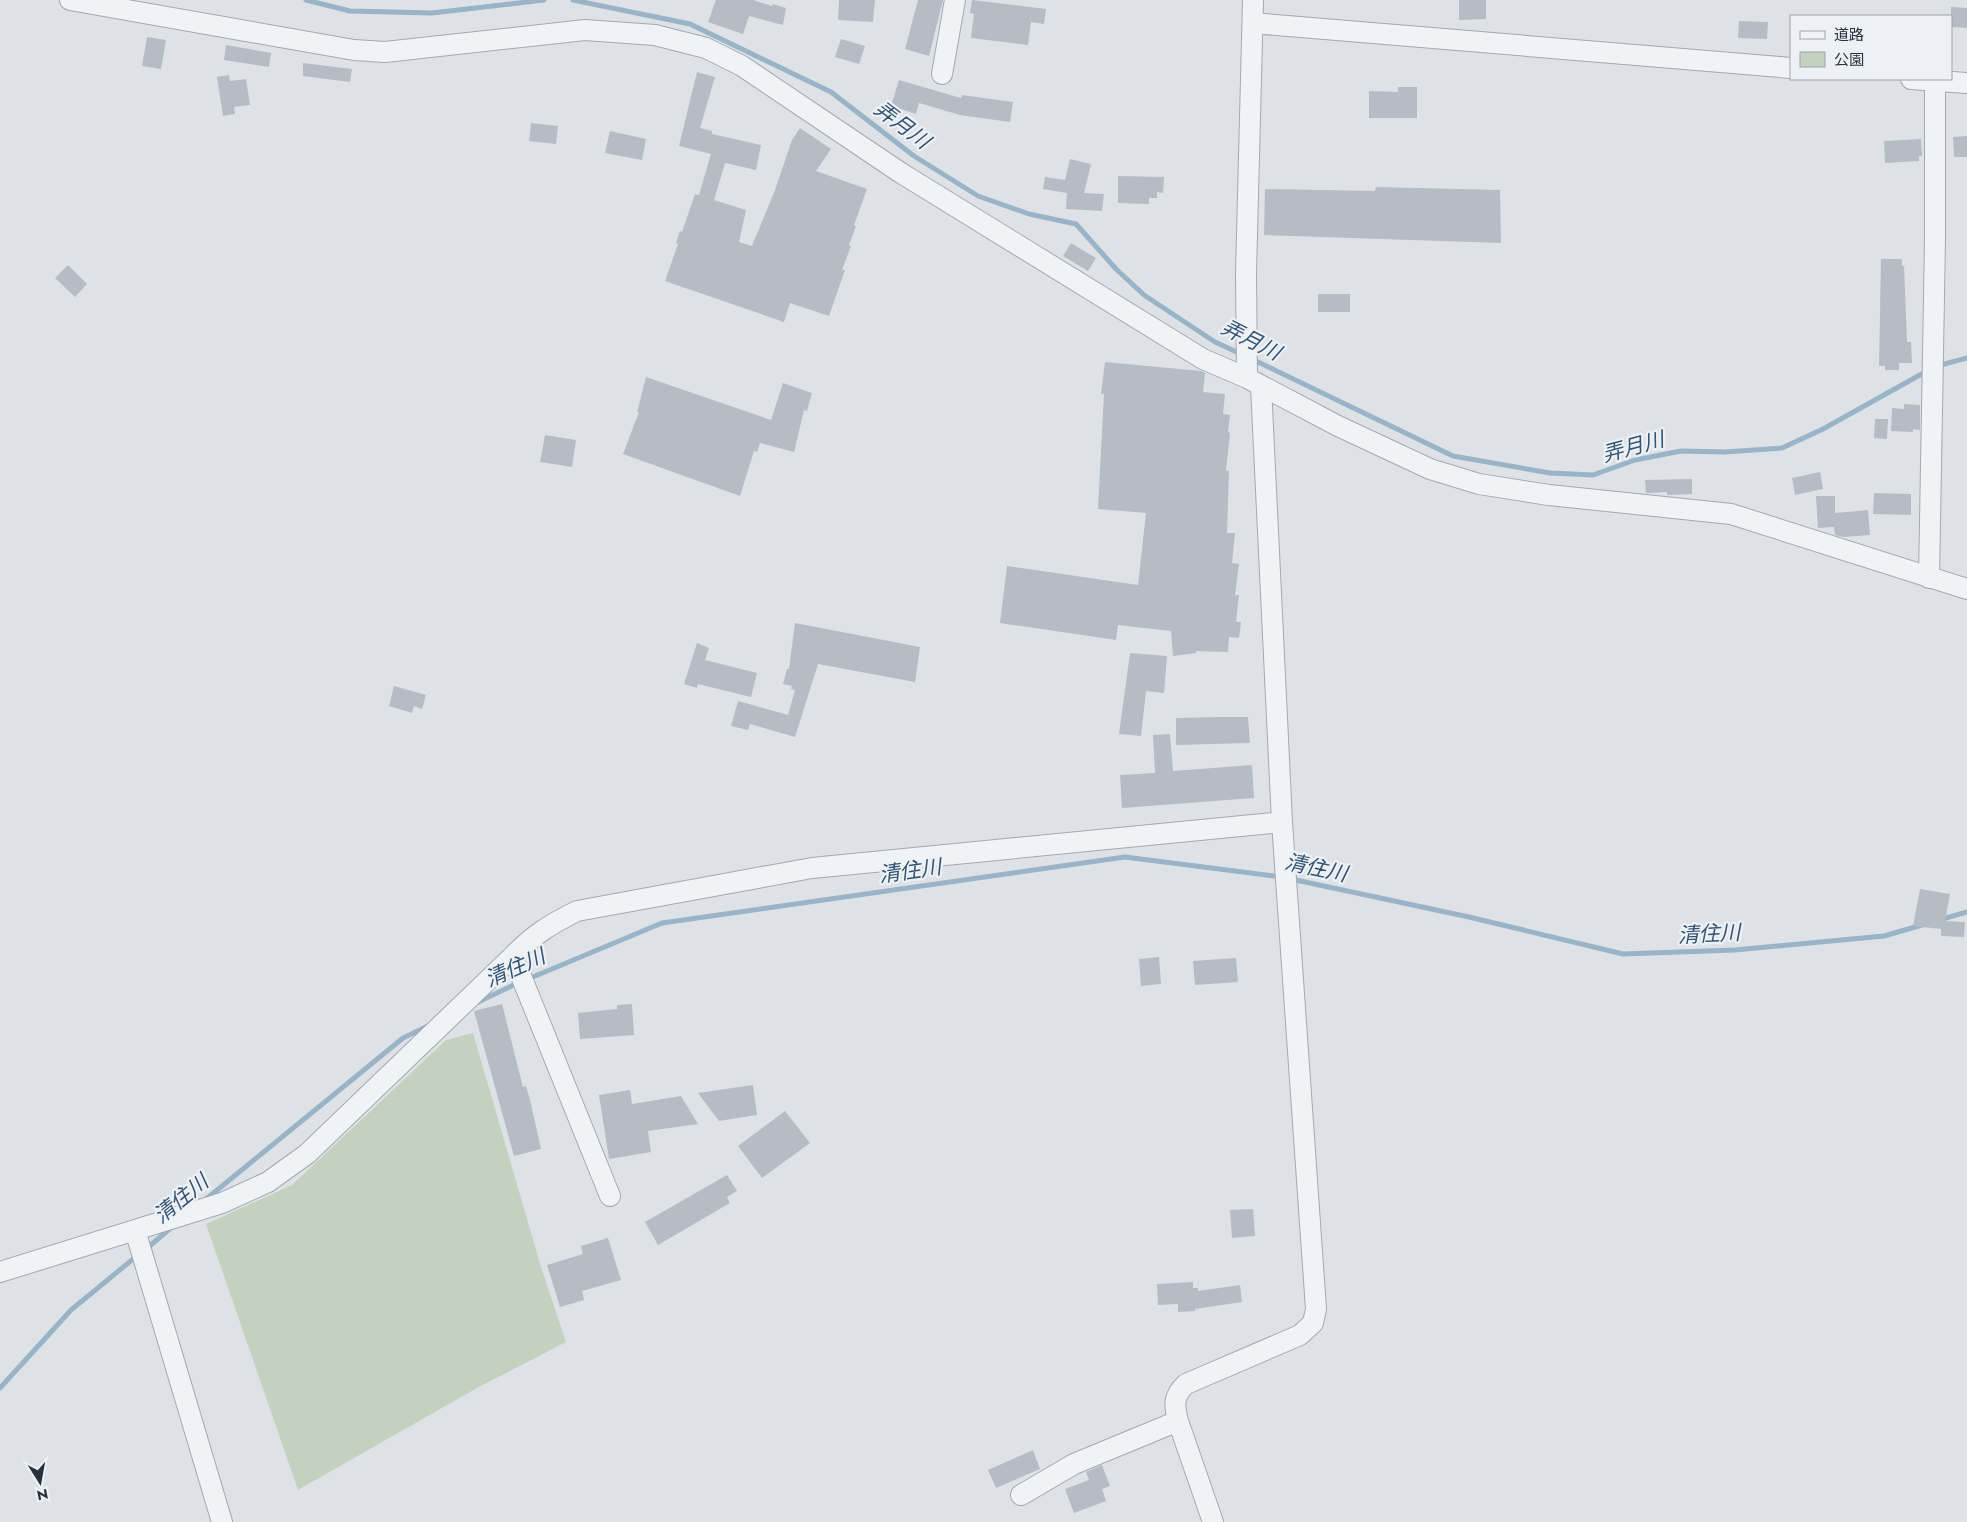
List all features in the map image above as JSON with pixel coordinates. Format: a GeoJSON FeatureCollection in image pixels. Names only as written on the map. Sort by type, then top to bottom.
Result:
{"type":"FeatureCollection","features":[{"type":"Feature","properties":{"kind":"street"},"geometry":{"type":"LineString","coordinates":[[70,0],[354,50],[385,52],[585,30],[655,35],[706,48],[742,66],[901,173],[1203,359],[1254,382],[1430,469],[1479,484],[1549,495],[1731,514],[1967,590]]}},
{"type":"Feature","properties":{"kind":"street"},"geometry":{"type":"LineString","coordinates":[[942,74],[955,0]]}},
{"type":"Feature","properties":{"kind":"street"},"geometry":{"type":"LineString","coordinates":[[1213,1522],[1178,1421],[1174,1404],[1178,1392],[1186,1384],[1300,1335],[1313,1323],[1316,1309],[1246,274],[1253,0]]}},
{"type":"Feature","properties":{"kind":"street"},"geometry":{"type":"LineString","coordinates":[[1252,23],[1790,68]]}},
{"type":"Feature","properties":{"kind":"street"},"geometry":{"type":"LineString","coordinates":[[1923,80],[1967,83]]}},
{"type":"Feature","properties":{"kind":"street"},"geometry":{"type":"LineString","coordinates":[[1929,578],[1931,372],[1935,240],[1935,81]]}},
{"type":"Feature","properties":{"kind":"street"},"geometry":{"type":"LineString","coordinates":[[0,1272],[222,1203],[268,1182],[307,1154],[512,958],[531,936],[545,926],[577,910],[812,868],[1282,822]]}},
{"type":"Feature","properties":{"kind":"street"},"geometry":{"type":"LineString","coordinates":[[512,958],[519,971],[610,1196]]}},
{"type":"Feature","properties":{"kind":"street"},"geometry":{"type":"LineString","coordinates":[[134,1230],[222,1522]]}},
{"type":"Feature","properties":{"kind":"street"},"geometry":{"type":"LineString","coordinates":[[1021,1495],[1074,1464],[1178,1421]]}},
{"type":"Feature","properties":{"kind":"green space"},"geometry":{"type":"Polygon","coordinates":[[[473,1033],[541,1267],[566,1342],[477,1388],[298,1490],[206,1224],[292,1185],[446,1040],[473,1033]]]}},
{"type":"Feature","properties":{"kind":"building"},"geometry":{"type":"Polygon","coordinates":[[[716,0],[753,0],[786,8],[783,25],[749,16],[743,34],[708,22],[716,0]]]}},
{"type":"Feature","properties":{"kind":"building"},"geometry":{"type":"Polygon","coordinates":[[[839,0],[875,0],[873,22],[838,20],[839,0]]]}},
{"type":"Feature","properties":{"kind":"building"},"geometry":{"type":"Polygon","coordinates":[[[918,0],[943,0],[929,56],[905,49],[918,0]]]}},
{"type":"Feature","properties":{"kind":"building"},"geometry":{"type":"Polygon","coordinates":[[[972,0],[1046,9],[1044,24],[1031,22],[1028,45],[971,38],[974,14],[970,13],[972,0]]]}},
{"type":"Feature","properties":{"kind":"building"},"geometry":{"type":"Polygon","coordinates":[[[1459,0],[1486,0],[1486,19],[1459,20],[1459,0]]]}},
{"type":"Feature","properties":{"kind":"building"},"geometry":{"type":"Polygon","coordinates":[[[1951,7],[1967,8],[1967,28],[1952,27],[1951,7]]]}},
{"type":"Feature","properties":{"kind":"building"},"geometry":{"type":"Polygon","coordinates":[[[1739,21],[1768,22],[1767,39],[1738,38],[1739,21]]]}},
{"type":"Feature","properties":{"kind":"building"},"geometry":{"type":"Polygon","coordinates":[[[147,37],[166,40],[161,69],[142,66],[147,37]]]}},
{"type":"Feature","properties":{"kind":"building"},"geometry":{"type":"Polygon","coordinates":[[[841,39],[865,46],[859,64],[835,57],[841,39]]]}},
{"type":"Feature","properties":{"kind":"building"},"geometry":{"type":"Polygon","coordinates":[[[226,45],[271,53],[269,67],[224,60],[226,45]]]}},
{"type":"Feature","properties":{"kind":"building"},"geometry":{"type":"Polygon","coordinates":[[[303,63],[352,69],[350,82],[303,76],[303,63]]]}},
{"type":"Feature","properties":{"kind":"building"},"geometry":{"type":"Polygon","coordinates":[[[697,72],[715,77],[700,128],[712,131],[712,134],[761,145],[756,170],[725,163],[714,200],[746,210],[739,242],[752,246],[775,190],[792,140],[800,128],[831,149],[816,171],[867,189],[854,225],[856,226],[849,245],[851,246],[842,270],[845,270],[829,316],[790,303],[784,322],[665,281],[678,244],[676,243],[680,231],[682,232],[695,194],[699,195],[711,154],[679,146],[697,72]]]}},
{"type":"Feature","properties":{"kind":"building"},"geometry":{"type":"Polygon","coordinates":[[[229,75],[230,81],[246,79],[250,105],[234,107],[235,114],[223,116],[217,77],[229,75]]]}},
{"type":"Feature","properties":{"kind":"building"},"geometry":{"type":"Polygon","coordinates":[[[899,80],[961,98],[962,95],[1013,102],[1010,122],[960,115],[919,103],[916,114],[891,106],[899,80]]]}},
{"type":"Feature","properties":{"kind":"building"},"geometry":{"type":"Polygon","coordinates":[[[1398,87],[1417,87],[1417,118],[1369,118],[1369,91],[1398,92],[1398,87]]]}},
{"type":"Feature","properties":{"kind":"building"},"geometry":{"type":"Polygon","coordinates":[[[531,123],[558,126],[556,144],[529,141],[531,123]]]}},
{"type":"Feature","properties":{"kind":"building"},"geometry":{"type":"Polygon","coordinates":[[[610,131],[646,139],[642,160],[605,153],[610,131]]]}},
{"type":"Feature","properties":{"kind":"building"},"geometry":{"type":"Polygon","coordinates":[[[1967,136],[1967,157],[1954,157],[1953,137],[1967,136]]]}},
{"type":"Feature","properties":{"kind":"building"},"geometry":{"type":"Polygon","coordinates":[[[1921,139],[1922,156],[1919,156],[1919,161],[1885,163],[1884,141],[1921,139]]]}},
{"type":"Feature","properties":{"kind":"building"},"geometry":{"type":"Polygon","coordinates":[[[1070,159],[1091,164],[1084,193],[1104,194],[1102,211],[1066,209],[1067,193],[1043,189],[1045,177],[1065,180],[1070,159]]]}},
{"type":"Feature","properties":{"kind":"building"},"geometry":{"type":"Polygon","coordinates":[[[1118,176],[1164,177],[1163,193],[1157,192],[1157,198],[1149,198],[1149,204],[1118,203],[1118,176]]]}},
{"type":"Feature","properties":{"kind":"building"},"geometry":{"type":"Polygon","coordinates":[[[1376,187],[1500,190],[1501,243],[1264,235],[1265,189],[1375,191],[1376,187]]]}},
{"type":"Feature","properties":{"kind":"building"},"geometry":{"type":"Polygon","coordinates":[[[1071,243],[1096,258],[1088,271],[1063,256],[1071,243]]]}},
{"type":"Feature","properties":{"kind":"building"},"geometry":{"type":"Polygon","coordinates":[[[1881,259],[1902,259],[1902,266],[1904,266],[1907,342],[1911,342],[1912,363],[1899,363],[1899,370],[1885,370],[1885,366],[1879,366],[1881,259]]]}},
{"type":"Feature","properties":{"kind":"building"},"geometry":{"type":"Polygon","coordinates":[[[68,265],[87,284],[75,297],[55,278],[68,265]]]}},
{"type":"Feature","properties":{"kind":"building"},"geometry":{"type":"Polygon","coordinates":[[[1318,294],[1350,294],[1350,312],[1318,312],[1318,294]]]}},
{"type":"Feature","properties":{"kind":"building"},"geometry":{"type":"Polygon","coordinates":[[[1105,362],[1201,371],[1205,373],[1203,392],[1225,394],[1223,414],[1230,415],[1226,470],[1229,471],[1227,533],[1235,533],[1232,563],[1239,564],[1235,595],[1239,595],[1236,622],[1241,622],[1239,638],[1229,637],[1228,652],[1196,651],[1196,653],[1173,656],[1171,631],[1118,625],[1116,640],[1000,623],[1007,566],[1138,585],[1146,513],[1098,509],[1104,394],[1101,394],[1105,362]]]}},
{"type":"Feature","properties":{"kind":"building"},"geometry":{"type":"Polygon","coordinates":[[[646,377],[771,420],[783,383],[812,393],[807,411],[804,410],[794,452],[760,443],[757,452],[754,451],[740,496],[623,454],[639,412],[637,412],[646,377]]]}},
{"type":"Feature","properties":{"kind":"building"},"geometry":{"type":"Polygon","coordinates":[[[1904,404],[1920,405],[1920,430],[1913,429],[1913,432],[1891,431],[1892,408],[1904,409],[1904,404]]]}},
{"type":"Feature","properties":{"kind":"building"},"geometry":{"type":"Polygon","coordinates":[[[1875,419],[1888,419],[1887,439],[1874,438],[1875,419]]]}},
{"type":"Feature","properties":{"kind":"building"},"geometry":{"type":"Polygon","coordinates":[[[545,435],[576,440],[572,467],[540,462],[545,435]]]}},
{"type":"Feature","properties":{"kind":"building"},"geometry":{"type":"Polygon","coordinates":[[[1820,472],[1823,489],[1795,495],[1792,478],[1820,472]]]}},
{"type":"Feature","properties":{"kind":"building"},"geometry":{"type":"Polygon","coordinates":[[[1692,479],[1692,494],[1667,495],[1667,492],[1646,493],[1645,480],[1692,479]]]}},
{"type":"Feature","properties":{"kind":"building"},"geometry":{"type":"Polygon","coordinates":[[[1874,493],[1911,494],[1911,515],[1873,514],[1874,493]]]}},
{"type":"Feature","properties":{"kind":"building"},"geometry":{"type":"Polygon","coordinates":[[[1816,496],[1835,496],[1835,513],[1868,510],[1870,535],[1843,537],[1835,535],[1834,527],[1818,528],[1816,496]]]}},
{"type":"Feature","properties":{"kind":"building"},"geometry":{"type":"Polygon","coordinates":[[[795,623],[920,647],[915,682],[818,664],[795,737],[750,724],[748,730],[731,726],[738,701],[788,715],[795,690],[791,689],[792,686],[783,684],[787,669],[789,669],[795,623]]]}},
{"type":"Feature","properties":{"kind":"building"},"geometry":{"type":"Polygon","coordinates":[[[697,643],[709,648],[705,660],[757,673],[751,697],[698,684],[697,688],[684,684],[697,643]]]}},
{"type":"Feature","properties":{"kind":"building"},"geometry":{"type":"Polygon","coordinates":[[[1130,653],[1167,656],[1164,693],[1146,691],[1141,736],[1119,734],[1130,653]]]}},
{"type":"Feature","properties":{"kind":"building"},"geometry":{"type":"Polygon","coordinates":[[[394,686],[426,695],[422,709],[414,706],[412,713],[389,706],[394,686]]]}},
{"type":"Feature","properties":{"kind":"building"},"geometry":{"type":"Polygon","coordinates":[[[1248,717],[1250,743],[1176,745],[1176,718],[1248,717]]]}},
{"type":"Feature","properties":{"kind":"building"},"geometry":{"type":"Polygon","coordinates":[[[1170,734],[1173,771],[1252,765],[1254,798],[1122,808],[1120,775],[1155,773],[1153,735],[1170,734]]]}},
{"type":"Feature","properties":{"kind":"building"},"geometry":{"type":"Polygon","coordinates":[[[1920,889],[1950,894],[1945,921],[1965,922],[1964,937],[1941,936],[1941,929],[1913,926],[1920,889]]]}},
{"type":"Feature","properties":{"kind":"building"},"geometry":{"type":"Polygon","coordinates":[[[1159,957],[1161,984],[1141,986],[1139,959],[1159,957]]]}},
{"type":"Feature","properties":{"kind":"building"},"geometry":{"type":"Polygon","coordinates":[[[1236,958],[1238,982],[1195,985],[1193,961],[1236,958]]]}},
{"type":"Feature","properties":{"kind":"building"},"geometry":{"type":"Polygon","coordinates":[[[502,1004],[523,1087],[526,1086],[530,1100],[541,1149],[514,1156],[474,1011],[502,1004]]]}},
{"type":"Feature","properties":{"kind":"building"},"geometry":{"type":"Polygon","coordinates":[[[632,1004],[634,1035],[580,1039],[578,1013],[617,1009],[617,1005],[632,1004]]]}},
{"type":"Feature","properties":{"kind":"building"},"geometry":{"type":"Polygon","coordinates":[[[753,1085],[757,1115],[719,1121],[698,1093],[753,1085]]]}},
{"type":"Feature","properties":{"kind":"building"},"geometry":{"type":"Polygon","coordinates":[[[630,1090],[632,1104],[681,1096],[698,1124],[648,1131],[651,1152],[609,1159],[599,1095],[630,1090]]]}},
{"type":"Feature","properties":{"kind":"building"},"geometry":{"type":"Polygon","coordinates":[[[785,1111],[810,1143],[762,1178],[738,1146],[785,1111]]]}},
{"type":"Feature","properties":{"kind":"building"},"geometry":{"type":"Polygon","coordinates":[[[727,1175],[737,1191],[727,1197],[730,1203],[658,1245],[645,1222],[727,1175]]]}},
{"type":"Feature","properties":{"kind":"building"},"geometry":{"type":"Polygon","coordinates":[[[1253,1209],[1255,1236],[1232,1238],[1230,1210],[1253,1209]]]}},
{"type":"Feature","properties":{"kind":"building"},"geometry":{"type":"Polygon","coordinates":[[[608,1238],[621,1280],[582,1291],[584,1300],[560,1307],[547,1265],[583,1254],[581,1246],[608,1238]]]}},
{"type":"Feature","properties":{"kind":"building"},"geometry":{"type":"Polygon","coordinates":[[[1193,1282],[1193,1288],[1198,1288],[1198,1291],[1240,1285],[1242,1302],[1195,1309],[1195,1311],[1178,1312],[1178,1304],[1158,1305],[1157,1284],[1193,1282]]]}},
{"type":"Feature","properties":{"kind":"building"},"geometry":{"type":"Polygon","coordinates":[[[1033,1450],[1040,1469],[996,1488],[988,1470],[1033,1450]]]}},
{"type":"Feature","properties":{"kind":"building"},"geometry":{"type":"Polygon","coordinates":[[[1102,1465],[1110,1486],[1102,1489],[1106,1501],[1074,1513],[1065,1489],[1089,1480],[1086,1472],[1102,1465]]]}},
{"type":"Feature","properties":{"kind":"waterway","name":"弄月川"},"geometry":{"type":"LineString","coordinates":[[306,0],[350,11],[432,13],[544,0]]}},
{"type":"Feature","properties":{"kind":"waterway","name":"弄月川"},"geometry":{"type":"LineString","coordinates":[[573,0],[690,24],[831,92],[914,156],[978,196],[1029,214],[1076,224],[1116,269],[1144,295],[1215,342],[1243,355]]}},
{"type":"Feature","properties":{"kind":"waterway","name":"弄月川"},"geometry":{"type":"LineString","coordinates":[[1937,366],[1967,358]]}},
{"type":"Feature","properties":{"kind":"waterway","name":"弄月川"},"geometry":{"type":"LineString","coordinates":[[1252,359],[1453,456],[1550,473],[1593,475],[1635,460],[1681,451],[1725,452],[1782,448],[1823,429],[1927,371]]}},
{"type":"Feature","properties":{"kind":"waterway","name":"清住川"},"geometry":{"type":"LineString","coordinates":[[528,979],[662,923],[1125,857],[1282,877]]}},
{"type":"Feature","properties":{"kind":"waterway","name":"清住川"},"geometry":{"type":"LineString","coordinates":[[1291,879],[1469,917],[1623,954],[1735,950],[1884,936],[1922,925]]}},
{"type":"Feature","properties":{"kind":"waterway","name":"清住川"},"geometry":{"type":"LineString","coordinates":[[1939,920],[1967,912]]}},
{"type":"Feature","properties":{"kind":"waterway","name":"清住川"},"geometry":{"type":"LineString","coordinates":[[476,1003],[520,982]]}},
{"type":"Feature","properties":{"kind":"waterway","name":"清住川"},"geometry":{"type":"LineString","coordinates":[[205,1200],[403,1038],[430,1025]]}},
{"type":"Feature","properties":{"kind":"waterway","name":"清住川"},"geometry":{"type":"LineString","coordinates":[[145,1250],[173,1226]]}},
{"type":"Feature","properties":{"kind":"waterway","name":"清住川"},"geometry":{"type":"LineString","coordinates":[[0,1388],[71,1310],[138,1255]]}}]}
